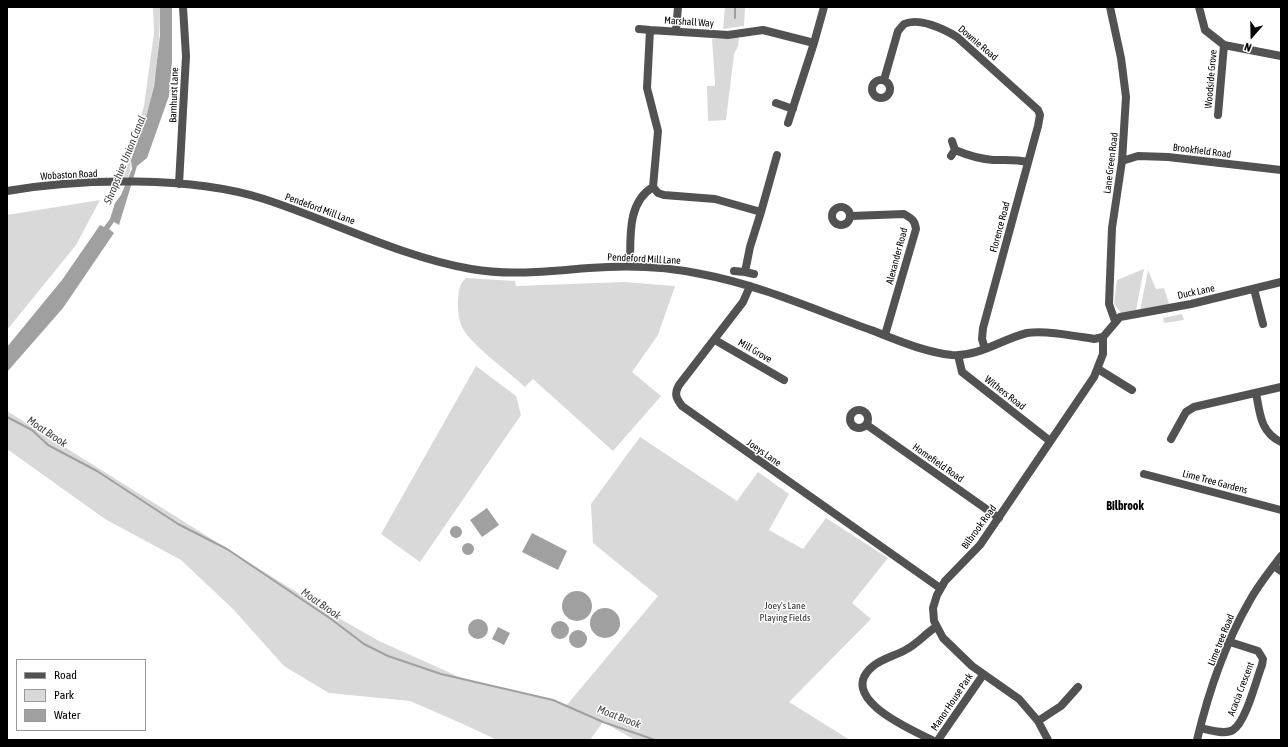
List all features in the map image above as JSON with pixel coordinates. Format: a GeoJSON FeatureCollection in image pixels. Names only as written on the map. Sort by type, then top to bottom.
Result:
{"type":"FeatureCollection","features":[{"type":"Feature","properties":{"kind":"street","name":"Barnhurst Lane"},"geometry":{"type":"LineString","coordinates":[[180,184],[186,56],[183,7]]}},
{"type":"Feature","properties":{"kind":"street"},"geometry":{"type":"LineString","coordinates":[[676,31],[678,7]]}},
{"type":"Feature","properties":{"kind":"street"},"geometry":{"type":"LineString","coordinates":[[788,123],[824,7]]}},
{"type":"Feature","properties":{"kind":"street","name":"Lane Green Road"},"geometry":{"type":"LineString","coordinates":[[1110,7],[1121,58],[1126,97],[1122,161],[1112,228],[1109,304],[1115,321]]}},
{"type":"Feature","properties":{"kind":"street"},"geometry":{"type":"LineString","coordinates":[[1199,7],[1206,30],[1224,45],[1281,56]]}},
{"type":"Feature","properties":{"kind":"street","name":"Downie Road"},"geometry":{"type":"LineString","coordinates":[[884,80],[898,31],[904,24],[918,22],[956,37],[1038,110]]}},
{"type":"Feature","properties":{"kind":"street"},"geometry":{"type":"LineString","coordinates":[[639,29],[650,30]]}},
{"type":"Feature","properties":{"kind":"street","name":"Marshall Way"},"geometry":{"type":"LineString","coordinates":[[653,187],[658,131],[647,88],[650,30],[728,34],[763,30],[814,43]]}},
{"type":"Feature","properties":{"kind":"street","name":"Woodside Grove"},"geometry":{"type":"LineString","coordinates":[[1218,115],[1224,45]]}},
{"type":"Feature","properties":{"kind":"street"},"geometry":{"type":"LineString","coordinates":[[776,103],[793,109]]}},
{"type":"Feature","properties":{"kind":"street","name":"Florence Road"},"geometry":{"type":"LineString","coordinates":[[985,349],[982,339],[983,328],[1038,126],[1040,115],[1038,110]]}},
{"type":"Feature","properties":{"kind":"street"},"geometry":{"type":"LineString","coordinates":[[952,141],[953,153],[992,160],[1011,159],[1028,162]]}},
{"type":"Feature","properties":{"kind":"street"},"geometry":{"type":"LineString","coordinates":[[745,272],[750,247],[777,155]]}},
{"type":"Feature","properties":{"kind":"street","name":"Brookfield Road"},"geometry":{"type":"LineString","coordinates":[[1122,161],[1138,156],[1168,157],[1281,170]]}},
{"type":"Feature","properties":{"kind":"street","name":"Wobaston Road"},"geometry":{"type":"LineString","coordinates":[[7,191],[44,186],[116,183],[180,184]]}},
{"type":"Feature","properties":{"kind":"street","name":"Pendeford Mill Lane"},"geometry":{"type":"LineString","coordinates":[[180,184],[217,189],[264,199],[424,257],[472,269],[520,274],[630,266],[698,273],[750,286],[886,336],[936,352],[958,355],[985,349],[1033,332],[1094,339],[1103,337]]}},
{"type":"Feature","properties":{"kind":"street"},"geometry":{"type":"LineString","coordinates":[[630,266],[633,216],[644,195],[653,187],[658,193],[664,195],[715,199],[761,212]]}},
{"type":"Feature","properties":{"kind":"street","name":"Alexander Road"},"geometry":{"type":"LineString","coordinates":[[851,216],[904,214],[911,218],[915,223],[916,229],[886,336]]}},
{"type":"Feature","properties":{"kind":"street"},"geometry":{"type":"LineString","coordinates":[[734,271],[754,274]]}},
{"type":"Feature","properties":{"kind":"street","name":"Duck Lane"},"geometry":{"type":"LineString","coordinates":[[1115,321],[1125,315],[1191,304],[1281,282]]}},
{"type":"Feature","properties":{"kind":"street","name":"Joeys Lane"},"geometry":{"type":"LineString","coordinates":[[750,286],[743,302],[679,385],[675,395],[682,406],[940,588]]}},
{"type":"Feature","properties":{"kind":"street"},"geometry":{"type":"LineString","coordinates":[[1254,289],[1263,324]]}},
{"type":"Feature","properties":{"kind":"street"},"geometry":{"type":"LineString","coordinates":[[1103,337],[1115,321]]}},
{"type":"Feature","properties":{"kind":"street","name":"Bilbrook Road"},"geometry":{"type":"LineString","coordinates":[[936,627],[933,608],[940,588],[950,574],[976,551],[1098,369],[1103,354],[1103,337]]}},
{"type":"Feature","properties":{"kind":"street","name":"Mill Grove"},"geometry":{"type":"LineString","coordinates":[[715,340],[784,380]]}},
{"type":"Feature","properties":{"kind":"street","name":"Withers Road"},"geometry":{"type":"LineString","coordinates":[[958,355],[962,372],[1050,441]]}},
{"type":"Feature","properties":{"kind":"street"},"geometry":{"type":"LineString","coordinates":[[1098,369],[1132,390]]}},
{"type":"Feature","properties":{"kind":"street"},"geometry":{"type":"LineString","coordinates":[[1171,439],[1186,412],[1190,409],[1281,387]]}},
{"type":"Feature","properties":{"kind":"street"},"geometry":{"type":"LineString","coordinates":[[1256,393],[1263,426],[1268,434],[1281,442]]}},
{"type":"Feature","properties":{"kind":"street","name":"Homefield Road"},"geometry":{"type":"LineString","coordinates":[[867,425],[999,518]]}},
{"type":"Feature","properties":{"kind":"street","name":"Lime Tree Gardens"},"geometry":{"type":"LineString","coordinates":[[1144,474],[1281,510]]}},
{"type":"Feature","properties":{"kind":"street","name":"Lime tree Road"},"geometry":{"type":"LineString","coordinates":[[1197,740],[1230,642],[1249,601],[1278,568],[1281,556]]}},
{"type":"Feature","properties":{"kind":"street"},"geometry":{"type":"LineString","coordinates":[[936,627],[952,647],[982,675],[1013,694],[1038,721],[1048,740]]}},
{"type":"Feature","properties":{"kind":"street","name":"Manor House Park"},"geometry":{"type":"LineString","coordinates":[[932,740],[900,724],[881,711],[867,699],[863,686],[864,680],[870,668],[882,660],[908,649],[936,627]]}},
{"type":"Feature","properties":{"kind":"street","name":"Acacia Crescent"},"geometry":{"type":"LineString","coordinates":[[1200,728],[1220,732],[1233,730],[1241,722],[1262,665],[1262,659],[1258,651],[1230,642]]}},
{"type":"Feature","properties":{"kind":"street","name":"Manor House Park"},"geometry":{"type":"LineString","coordinates":[[938,740],[982,675]]}},
{"type":"Feature","properties":{"kind":"street"},"geometry":{"type":"LineString","coordinates":[[1038,721],[1061,706],[1078,687]]}},
{"type":"Feature","properties":{"kind":"green space"},"geometry":{"type":"Polygon","coordinates":[[[153,7],[160,7],[160,20],[153,87],[148,113],[131,160],[129,175],[128,177],[122,178],[144,106],[154,33],[153,7]]]}},
{"type":"Feature","properties":{"kind":"green space"},"geometry":{"type":"Polygon","coordinates":[[[725,7],[745,7],[744,26],[723,29],[725,7]]]}},
{"type":"Feature","properties":{"kind":"green space"},"geometry":{"type":"Polygon","coordinates":[[[739,38],[738,46],[734,54],[726,120],[708,121],[707,86],[715,86],[712,39],[739,38]]]}},
{"type":"Feature","properties":{"kind":"green space"},"geometry":{"type":"Polygon","coordinates":[[[100,200],[76,245],[7,330],[7,215],[100,200]]]}},
{"type":"Feature","properties":{"kind":"green space"},"geometry":{"type":"Polygon","coordinates":[[[1144,269],[1136,310],[1121,313],[1114,304],[1117,280],[1144,269]]]}},
{"type":"Feature","properties":{"kind":"green space"},"geometry":{"type":"Polygon","coordinates":[[[1148,270],[1156,289],[1164,288],[1169,304],[1140,311],[1148,270]]]}},
{"type":"Feature","properties":{"kind":"green space"},"geometry":{"type":"Polygon","coordinates":[[[466,278],[515,281],[516,286],[624,282],[675,286],[658,335],[632,372],[661,396],[613,451],[533,379],[525,387],[481,350],[466,334],[458,314],[458,303],[460,288],[466,278]]]}},
{"type":"Feature","properties":{"kind":"green space"},"geometry":{"type":"Polygon","coordinates":[[[1182,314],[1184,320],[1164,323],[1163,318],[1182,314]]]}},
{"type":"Feature","properties":{"kind":"green space"},"geometry":{"type":"Polygon","coordinates":[[[476,366],[516,396],[521,415],[420,562],[381,534],[476,366]]]}},
{"type":"Feature","properties":{"kind":"green space","name":"Joey's Lane Playing Fields"},"geometry":{"type":"Polygon","coordinates":[[[7,411],[330,613],[379,641],[466,680],[553,700],[566,706],[658,596],[593,543],[591,504],[640,437],[737,501],[758,472],[789,494],[769,530],[803,549],[826,518],[888,558],[852,603],[871,619],[789,702],[850,740],[635,740],[603,722],[590,740],[497,740],[410,701],[329,693],[284,666],[233,609],[181,560],[105,519],[7,449],[7,411]]]}},
{"type":"Feature","properties":{"kind":"water"},"geometry":{"type":"Polygon","coordinates":[[[160,7],[172,7],[172,61],[169,96],[147,158],[137,166],[119,225],[114,222],[109,229],[114,233],[63,308],[7,372],[7,347],[62,280],[100,225],[104,227],[110,219],[115,203],[121,195],[132,169],[131,160],[147,114],[154,86],[160,35],[160,7]]]}},
{"type":"Feature","properties":{"kind":"water"},"geometry":{"type":"Polygon","coordinates":[[[487,508],[499,525],[482,537],[470,520],[487,508]]]}},
{"type":"Feature","properties":{"kind":"water"},"geometry":{"type":"Polygon","coordinates":[[[454,526],[458,526],[462,532],[458,538],[454,538],[450,534],[450,530],[454,526]]]}},
{"type":"Feature","properties":{"kind":"water"},"geometry":{"type":"Polygon","coordinates":[[[532,533],[567,551],[558,570],[522,552],[532,533]]]}},
{"type":"Feature","properties":{"kind":"water"},"geometry":{"type":"Polygon","coordinates":[[[466,543],[470,543],[474,549],[470,555],[466,555],[462,551],[462,547],[466,543]]]}},
{"type":"Feature","properties":{"kind":"water"},"geometry":{"type":"Polygon","coordinates":[[[577,591],[588,595],[592,606],[588,617],[577,621],[566,617],[562,606],[566,595],[577,591]]]}},
{"type":"Feature","properties":{"kind":"water"},"geometry":{"type":"Polygon","coordinates":[[[605,608],[616,612],[620,623],[616,634],[605,638],[594,634],[590,623],[594,612],[605,608]]]}},
{"type":"Feature","properties":{"kind":"water"},"geometry":{"type":"Polygon","coordinates":[[[474,619],[482,619],[488,625],[488,633],[482,639],[474,639],[468,633],[468,625],[474,619]]]}},
{"type":"Feature","properties":{"kind":"water"},"geometry":{"type":"Polygon","coordinates":[[[560,621],[566,624],[569,630],[566,636],[560,639],[554,636],[551,630],[554,624],[560,621]]]}},
{"type":"Feature","properties":{"kind":"water"},"geometry":{"type":"Polygon","coordinates":[[[498,627],[510,633],[504,645],[492,639],[498,627]]]}},
{"type":"Feature","properties":{"kind":"water"},"geometry":{"type":"Polygon","coordinates":[[[578,630],[584,633],[587,639],[584,645],[578,648],[572,645],[569,639],[572,633],[578,630]]]}},
{"type":"Feature","properties":{"kind":"waterway"},"geometry":{"type":"LineString","coordinates":[[735,7],[735,18]]}},
{"type":"Feature","properties":{"kind":"waterway","name":"Moat Brook"},"geometry":{"type":"LineString","coordinates":[[7,417],[32,430],[48,445],[97,471],[178,524],[227,549],[331,619],[364,644],[388,656],[441,674],[553,700],[603,722],[655,740]]}},
{"type":"Feature","properties":{"kind":"district","name":"Bilbrook"},"geometry":{"type":"Point","coordinates":[1125,506]}},
{"type":"Feature","properties":{"kind":"water label","name":"Shropshire Union Canal"},"geometry":{"type":"Point","coordinates":[125,160]}}]}
